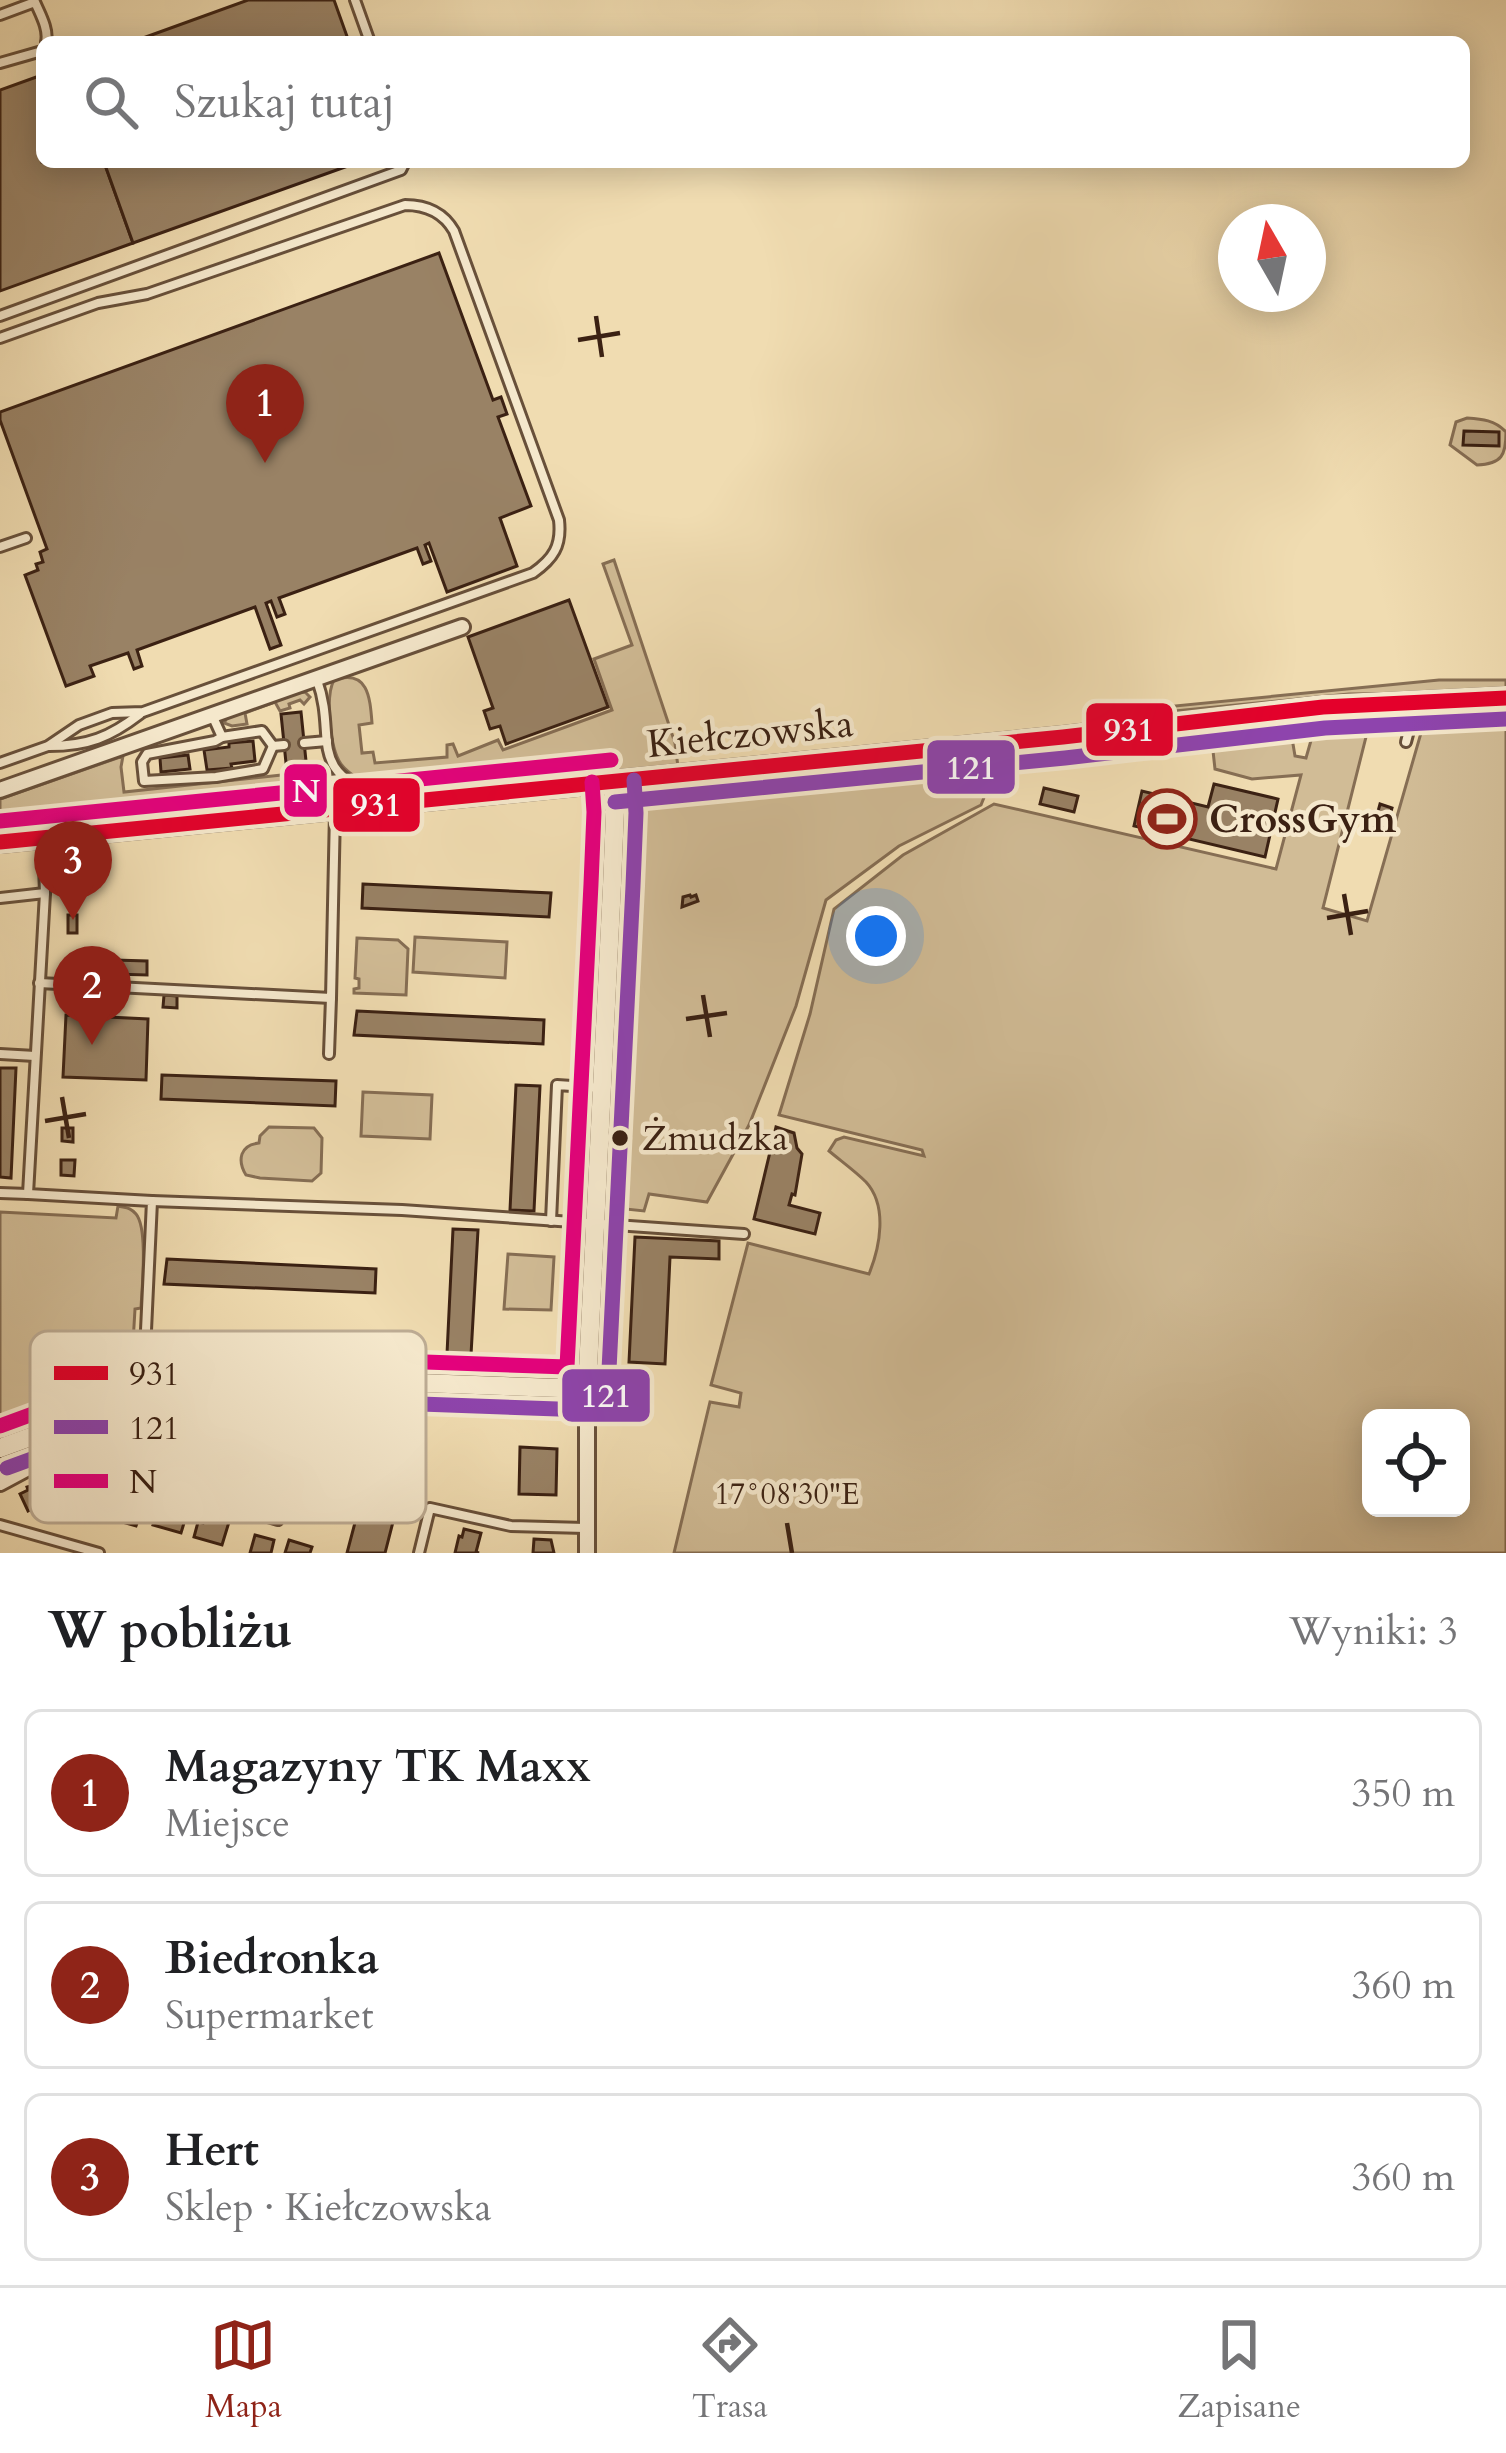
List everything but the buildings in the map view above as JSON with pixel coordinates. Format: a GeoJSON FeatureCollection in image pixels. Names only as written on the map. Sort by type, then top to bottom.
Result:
{"type":"FeatureCollection","features":[{"type":"Feature","properties":{"kind":"street"},"geometry":{"type":"LineString","coordinates":[[0,790],[462,627]]}},
{"type":"Feature","properties":{"kind":"street","name":"Kiełczowska"},"geometry":{"type":"LineString","coordinates":[[0,842],[1322,707],[1506,698]]}},
{"type":"Feature","properties":{"kind":"street"},"geometry":{"type":"LineString","coordinates":[[586,1553],[587,1389],[613,781]]}},
{"type":"Feature","properties":{"kind":"street"},"geometry":{"type":"LineString","coordinates":[[426,1383],[587,1389]]}},
{"type":"Feature","properties":{"kind":"street"},"geometry":{"type":"LineString","coordinates":[[0,1448],[30,1437]]}},
{"type":"Feature","properties":{"kind":"street"},"geometry":{"type":"LineString","coordinates":[[0,1483],[30,1466]]}},
{"type":"Feature","properties":{"kind":"lane"},"geometry":{"type":"LineString","coordinates":[[355,0],[368,36]]}},
{"type":"Feature","properties":{"kind":"lane"},"geometry":{"type":"LineString","coordinates":[[0,15],[38,1],[47,36]]}},
{"type":"Feature","properties":{"kind":"lane"},"geometry":{"type":"LineString","coordinates":[[0,63],[36,53]]}},
{"type":"Feature","properties":{"kind":"lane"},"geometry":{"type":"LineString","coordinates":[[0,316],[402,168]]}},
{"type":"Feature","properties":{"kind":"lane"},"geometry":{"type":"LineString","coordinates":[[0,338],[98,303],[147,294],[405,205],[419,205],[438,212],[454,231],[559,520],[560,541],[550,561],[533,573],[142,712],[112,713],[79,724],[48,746],[0,763]]}},
{"type":"Feature","properties":{"kind":"lane"},"geometry":{"type":"LineString","coordinates":[[0,548],[26,538]]}},
{"type":"Feature","properties":{"kind":"lane"},"geometry":{"type":"LineString","coordinates":[[315,676],[322,693],[329,762],[357,788],[393,802]]}},
{"type":"Feature","properties":{"kind":"lane"},"geometry":{"type":"LineString","coordinates":[[1406,742],[1410,702]]}},
{"type":"Feature","properties":{"kind":"lane"},"geometry":{"type":"LineString","coordinates":[[48,746],[78,746],[117,731],[142,712]]}},
{"type":"Feature","properties":{"kind":"lane"},"geometry":{"type":"LineString","coordinates":[[212,715],[222,737]]}},
{"type":"Feature","properties":{"kind":"lane"},"geometry":{"type":"LineString","coordinates":[[262,731],[279,746],[263,769],[144,781],[142,762],[147,754],[222,737],[262,731]]}},
{"type":"Feature","properties":{"kind":"lane"},"geometry":{"type":"LineString","coordinates":[[304,743],[327,741]]}},
{"type":"Feature","properties":{"kind":"lane"},"geometry":{"type":"LineString","coordinates":[[329,1054],[334,808]]}},
{"type":"Feature","properties":{"kind":"lane"},"geometry":{"type":"LineString","coordinates":[[28,1194],[45,893],[43,837]]}},
{"type":"Feature","properties":{"kind":"lane"},"geometry":{"type":"LineString","coordinates":[[0,898],[45,893]]}},
{"type":"Feature","properties":{"kind":"lane"},"geometry":{"type":"LineString","coordinates":[[39,983],[332,998]]}},
{"type":"Feature","properties":{"kind":"lane"},"geometry":{"type":"LineString","coordinates":[[0,1054],[35,1056]]}},
{"type":"Feature","properties":{"kind":"lane"},"geometry":{"type":"LineString","coordinates":[[551,1221],[557,1085],[603,1088]]}},
{"type":"Feature","properties":{"kind":"lane"},"geometry":{"type":"LineString","coordinates":[[0,1193],[362,1208],[744,1234]]}},
{"type":"Feature","properties":{"kind":"lane"},"geometry":{"type":"LineString","coordinates":[[146,1331],[152,1201]]}},
{"type":"Feature","properties":{"kind":"lane"},"geometry":{"type":"LineString","coordinates":[[419,1553],[430,1508],[511,1526],[587,1528]]}},
{"type":"Feature","properties":{"kind":"lane"},"geometry":{"type":"LineString","coordinates":[[0,1525],[99,1553]]}},
{"type":"Feature","properties":{"kind":"shaded area"},"geometry":{"type":"Polygon","coordinates":[[[1467,418],[1493,423],[1506,432],[1497,460],[1477,465],[1450,445],[1456,422],[1467,418]]]}},
{"type":"Feature","properties":{"kind":"shaded area"},"geometry":{"type":"Polygon","coordinates":[[[614,560],[675,743],[678,767],[379,789],[341,764],[329,710],[334,680],[354,678],[365,688],[372,723],[359,725],[362,753],[373,752],[375,763],[447,757],[447,745],[453,744],[458,756],[498,740],[503,750],[612,710],[594,659],[632,645],[603,564],[614,560]]]}},
{"type":"Feature","properties":{"kind":"shaded area"},"geometry":{"type":"Polygon","coordinates":[[[1439,680],[1506,680],[1506,692],[1349,694],[1154,713],[1154,708],[1439,680]]]}},
{"type":"Feature","properties":{"kind":"shaded area"},"geometry":{"type":"Polygon","coordinates":[[[297,693],[310,697],[304,704],[300,700],[280,711],[275,702],[245,713],[247,724],[224,723],[227,718],[297,693]]]}},
{"type":"Feature","properties":{"kind":"shaded area"},"geometry":{"type":"Polygon","coordinates":[[[1506,707],[1506,1553],[674,1553],[710,1402],[739,1407],[741,1393],[711,1385],[748,1243],[869,1274],[879,1239],[877,1203],[866,1182],[829,1151],[844,1137],[924,1156],[922,1150],[779,1115],[810,1014],[834,909],[903,855],[994,804],[1276,869],[1301,775],[1252,779],[1215,769],[1217,740],[1291,732],[1295,756],[1306,758],[1314,730],[1369,725],[1323,908],[1367,921],[1425,719],[1506,707]]]}},
{"type":"Feature","properties":{"kind":"shaded area"},"geometry":{"type":"Polygon","coordinates":[[[123,756],[124,792],[309,772],[320,765],[344,786],[105,813],[105,818],[84,823],[0,827],[0,799],[123,756]]]}},
{"type":"Feature","properties":{"kind":"shaded area"},"geometry":{"type":"Polygon","coordinates":[[[985,763],[987,790],[981,805],[899,846],[826,900],[796,1006],[749,1125],[707,1202],[649,1194],[644,1211],[616,1208],[627,1126],[619,1098],[631,801],[985,763]]]}},
{"type":"Feature","properties":{"kind":"shaded area"},"geometry":{"type":"Polygon","coordinates":[[[415,937],[507,942],[505,978],[413,972],[415,937]]]}},
{"type":"Feature","properties":{"kind":"shaded area"},"geometry":{"type":"Polygon","coordinates":[[[357,938],[398,940],[408,949],[406,995],[354,993],[359,988],[357,938]]]}},
{"type":"Feature","properties":{"kind":"shaded area"},"geometry":{"type":"Polygon","coordinates":[[[363,1092],[432,1095],[430,1139],[361,1136],[363,1092]]]}},
{"type":"Feature","properties":{"kind":"shaded area"},"geometry":{"type":"Polygon","coordinates":[[[269,1127],[314,1128],[322,1138],[321,1173],[312,1181],[246,1175],[242,1154],[259,1143],[269,1127]]]}},
{"type":"Feature","properties":{"kind":"shaded area"},"geometry":{"type":"Polygon","coordinates":[[[118,1206],[130,1209],[140,1221],[141,1308],[135,1309],[134,1331],[30,1331],[30,1421],[0,1433],[0,1212],[116,1218],[118,1206]]]}},
{"type":"Feature","properties":{"kind":"shaded area"},"geometry":{"type":"Polygon","coordinates":[[[508,1254],[554,1257],[551,1310],[504,1309],[508,1254]]]}},
{"type":"Feature","properties":{"kind":"transit line","name":"931"},"geometry":{"type":"LineString","coordinates":[[0,842],[1323,707],[1506,698]]}},
{"type":"Feature","properties":{"kind":"transit line","name":"121"},"geometry":{"type":"LineString","coordinates":[[615,802],[1325,728],[1506,719]]}},
{"type":"Feature","properties":{"kind":"transit line","name":"N"},"geometry":{"type":"LineString","coordinates":[[0,821],[611,760]]}},
{"type":"Feature","properties":{"kind":"transit line","name":"121"},"geometry":{"type":"LineString","coordinates":[[426,1404],[586,1410],[603,1403],[608,1390],[634,780]]}},
{"type":"Feature","properties":{"kind":"transit line","name":"N"},"geometry":{"type":"LineString","coordinates":[[426,1362],[567,1367],[592,782]]}},
{"type":"Feature","properties":{"kind":"transit line","name":"N"},"geometry":{"type":"LineString","coordinates":[[0,1426],[30,1415]]}},
{"type":"Feature","properties":{"kind":"transit line","name":"121"},"geometry":{"type":"LineString","coordinates":[[7,1468],[30,1460]]}},
{"type":"Feature","properties":{"kind":"place","name":"Magazyny TK Maxx"},"geometry":{"type":"Point","coordinates":[265,463]}},
{"type":"Feature","properties":{"kind":"place","name":"CrossGym"},"geometry":{"type":"Point","coordinates":[1167,819]}},
{"type":"Feature","properties":{"kind":"place","name":"Hert"},"geometry":{"type":"Point","coordinates":[73,920]}},
{"type":"Feature","properties":{"kind":"place","name":"Biedronka"},"geometry":{"type":"Point","coordinates":[92,1045]}},
{"type":"Feature","properties":{"kind":"place","name":"Żmudzka"},"geometry":{"type":"Point","coordinates":[620,1138]}}]}
